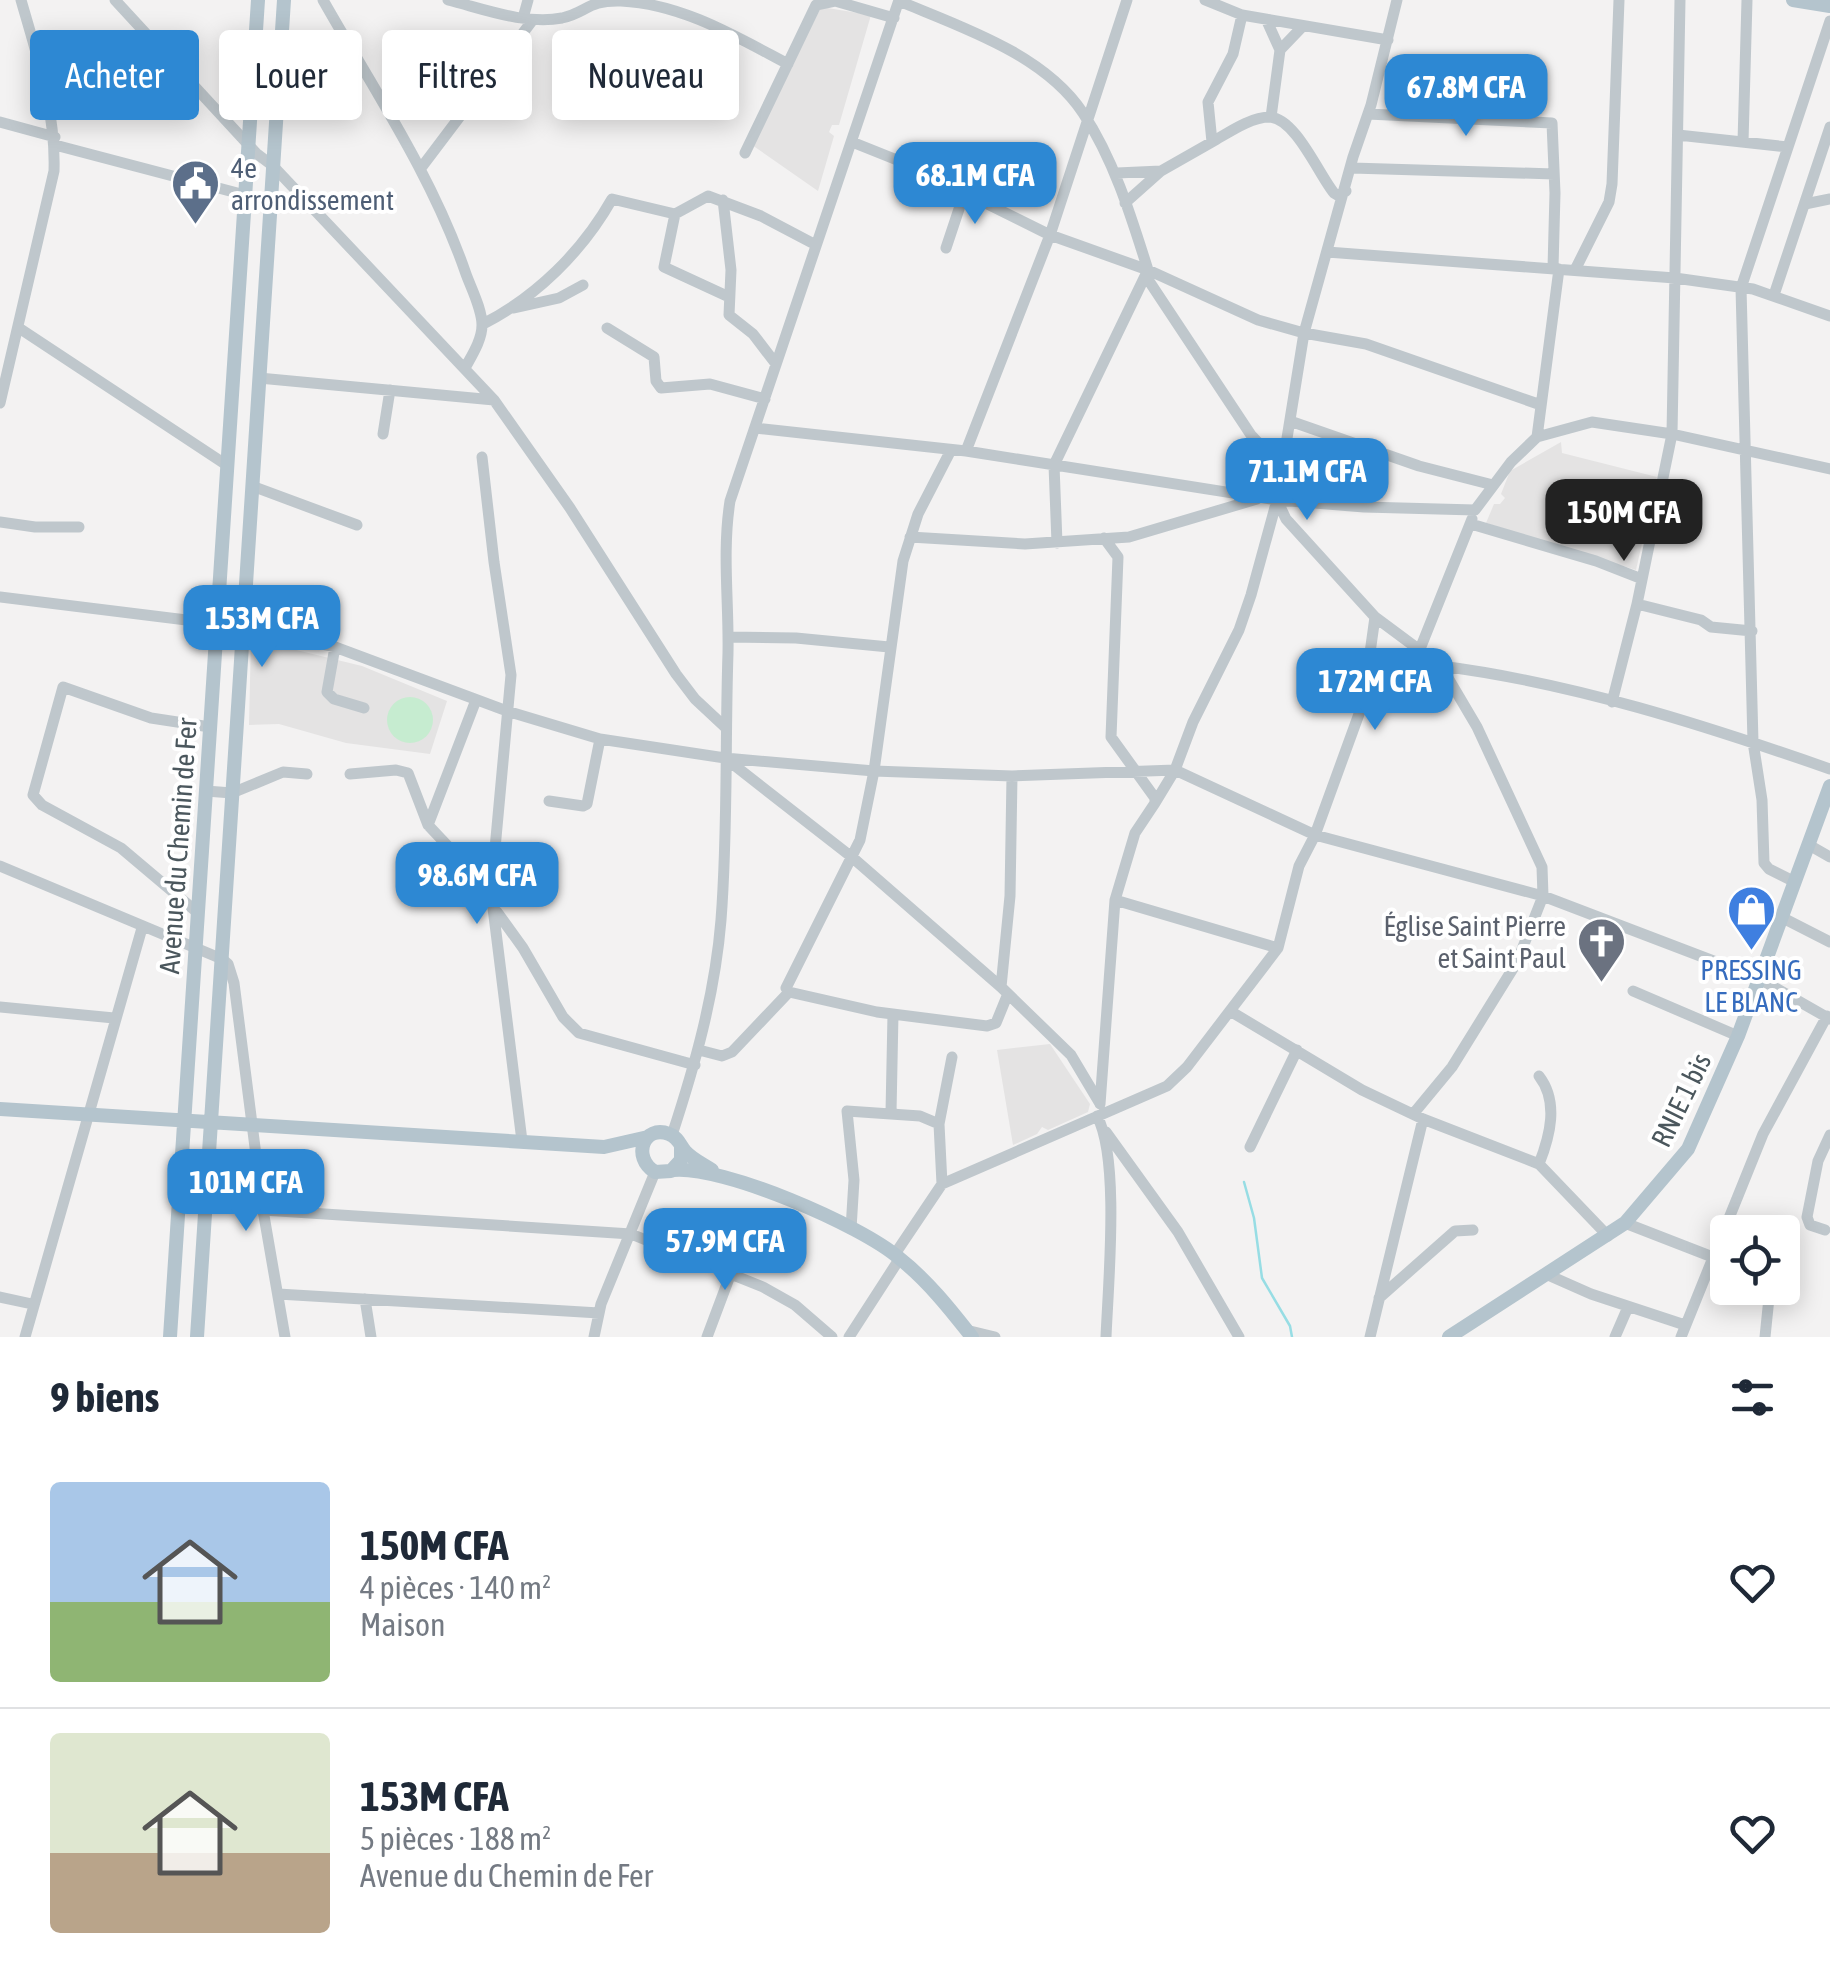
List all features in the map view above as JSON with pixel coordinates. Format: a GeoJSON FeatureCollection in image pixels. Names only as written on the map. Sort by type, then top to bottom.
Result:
{"type":"FeatureCollection","features":[{"type":"Feature","properties":{"kind":"main road","name":"Avenue du Chemin de Fer"},"geometry":{"type":"LineString","coordinates":[[170,1337],[258,0]]}},
{"type":"Feature","properties":{"kind":"main road","name":"Avenue du Chemin de Fer"},"geometry":{"type":"LineString","coordinates":[[198,1337],[284,0]]}},
{"type":"Feature","properties":{"kind":"main road"},"geometry":{"type":"LineString","coordinates":[[1794,0],[1830,6]]}},
{"type":"Feature","properties":{"kind":"main road","name":"RNIE 1 bis"},"geometry":{"type":"LineString","coordinates":[[1449,1337],[1608,1236],[1674,1171],[1688,1150],[1738,1036],[1830,786]]}},
{"type":"Feature","properties":{"kind":"main road"},"geometry":{"type":"LineString","coordinates":[[0,1109],[604,1147],[648,1138],[658,1132],[677,1140],[692,1156],[721,1175],[852,1229],[897,1256],[969,1333]]}},
{"type":"Feature","properties":{"kind":"main road"},"geometry":{"type":"LineString","coordinates":[[648,1138],[642,1151],[651,1169]]}},
{"type":"Feature","properties":{"kind":"main road"},"geometry":{"type":"LineString","coordinates":[[673,1170],[681,1160],[677,1140]]}},
{"type":"Feature","properties":{"kind":"main road"},"geometry":{"type":"LineString","coordinates":[[604,1147],[651,1169],[721,1175]]}},
{"type":"Feature","properties":{"kind":"street"},"geometry":{"type":"LineString","coordinates":[[0,404],[48,201],[55,141],[21,0]]}},
{"type":"Feature","properties":{"kind":"street"},"geometry":{"type":"LineString","coordinates":[[115,0],[494,400],[570,508],[668,662],[695,698],[726,727]]}},
{"type":"Feature","properties":{"kind":"street"},"geometry":{"type":"LineString","coordinates":[[323,0],[421,168],[456,244],[482,324],[478,344],[465,368]]}},
{"type":"Feature","properties":{"kind":"street"},"geometry":{"type":"LineString","coordinates":[[448,0],[528,19],[572,15],[597,2],[648,4],[710,24],[788,64]]}},
{"type":"Feature","properties":{"kind":"street"},"geometry":{"type":"LineString","coordinates":[[421,168],[528,19],[528,0]]}},
{"type":"Feature","properties":{"kind":"street"},"geometry":{"type":"LineString","coordinates":[[745,153],[816,4],[825,0],[894,18]]}},
{"type":"Feature","properties":{"kind":"street"},"geometry":{"type":"LineString","coordinates":[[677,1140],[699,1050],[720,924],[726,832],[725,534],[736,481],[899,0],[1022,59],[1051,80],[1086,118],[1116,172],[1147,274],[1251,435],[1282,468]]}},
{"type":"Feature","properties":{"kind":"street"},"geometry":{"type":"LineString","coordinates":[[966,451],[1050,235],[1126,0]]}},
{"type":"Feature","properties":{"kind":"street"},"geometry":{"type":"LineString","coordinates":[[1205,0],[1242,15],[1388,40]]}},
{"type":"Feature","properties":{"kind":"street"},"geometry":{"type":"LineString","coordinates":[[1100,1111],[1115,900],[1136,833],[1175,770],[1193,722],[1239,630],[1277,500],[1304,333],[1397,0]]}},
{"type":"Feature","properties":{"kind":"street"},"geometry":{"type":"LineString","coordinates":[[1576,270],[1608,202],[1612,184],[1619,0]]}},
{"type":"Feature","properties":{"kind":"street"},"geometry":{"type":"LineString","coordinates":[[1612,702],[1672,434],[1680,0]]}},
{"type":"Feature","properties":{"kind":"street"},"geometry":{"type":"LineString","coordinates":[[1744,142],[1747,0]]}},
{"type":"Feature","properties":{"kind":"street"},"geometry":{"type":"LineString","coordinates":[[1212,142],[1208,102],[1234,54],[1242,15]]}},
{"type":"Feature","properties":{"kind":"street"},"geometry":{"type":"LineString","coordinates":[[1266,19],[1280,50],[1271,117]]}},
{"type":"Feature","properties":{"kind":"street"},"geometry":{"type":"LineString","coordinates":[[1795,882],[1764,863],[1762,800],[1753,742],[1741,288],[1830,21]]}},
{"type":"Feature","properties":{"kind":"street"},"geometry":{"type":"LineString","coordinates":[[1280,50],[1303,26]]}},
{"type":"Feature","properties":{"kind":"street"},"geometry":{"type":"LineString","coordinates":[[1368,114],[1555,125],[1556,268],[1537,437]]}},
{"type":"Feature","properties":{"kind":"street"},"geometry":{"type":"LineString","coordinates":[[1125,203],[1161,171],[1242,126],[1271,117],[1298,138],[1334,194],[1339,196],[1346,191]]}},
{"type":"Feature","properties":{"kind":"street"},"geometry":{"type":"LineString","coordinates":[[0,122],[246,195]]}},
{"type":"Feature","properties":{"kind":"street"},"geometry":{"type":"LineString","coordinates":[[1774,295],[1830,127]]}},
{"type":"Feature","properties":{"kind":"street"},"geometry":{"type":"LineString","coordinates":[[1678,134],[1788,147]]}},
{"type":"Feature","properties":{"kind":"street"},"geometry":{"type":"LineString","coordinates":[[852,142],[907,164],[1050,235],[1258,320],[1366,344],[1541,405]]}},
{"type":"Feature","properties":{"kind":"street"},"geometry":{"type":"LineString","coordinates":[[1352,168],[1554,174]]}},
{"type":"Feature","properties":{"kind":"street"},"geometry":{"type":"LineString","coordinates":[[1116,172],[1161,171]]}},
{"type":"Feature","properties":{"kind":"street"},"geometry":{"type":"LineString","coordinates":[[946,248],[964,194]]}},
{"type":"Feature","properties":{"kind":"street"},"geometry":{"type":"LineString","coordinates":[[514,308],[581,246],[612,200],[675,214],[708,196],[816,246]]}},
{"type":"Feature","properties":{"kind":"street"},"geometry":{"type":"LineString","coordinates":[[1804,204],[1829,198]]}},
{"type":"Feature","properties":{"kind":"street"},"geometry":{"type":"LineString","coordinates":[[723,200],[731,319],[753,334],[776,364]]}},
{"type":"Feature","properties":{"kind":"street"},"geometry":{"type":"LineString","coordinates":[[675,214],[664,267],[728,297]]}},
{"type":"Feature","properties":{"kind":"street"},"geometry":{"type":"LineString","coordinates":[[1327,252],[1675,278],[1774,295],[1830,316]]}},
{"type":"Feature","properties":{"kind":"street"},"geometry":{"type":"LineString","coordinates":[[1056,542],[1054,465],[1147,274]]}},
{"type":"Feature","properties":{"kind":"street"},"geometry":{"type":"LineString","coordinates":[[482,324],[514,308],[558,298],[583,285]]}},
{"type":"Feature","properties":{"kind":"street"},"geometry":{"type":"LineString","coordinates":[[19,328],[228,466]]}},
{"type":"Feature","properties":{"kind":"street"},"geometry":{"type":"LineString","coordinates":[[607,328],[654,357],[656,381],[661,388],[710,384],[765,399]]}},
{"type":"Feature","properties":{"kind":"street"},"geometry":{"type":"LineString","coordinates":[[259,378],[494,400]]}},
{"type":"Feature","properties":{"kind":"street"},"geometry":{"type":"LineString","coordinates":[[384,434],[390,390]]}},
{"type":"Feature","properties":{"kind":"street"},"geometry":{"type":"LineString","coordinates":[[1290,422],[1419,466],[1493,485]]}},
{"type":"Feature","properties":{"kind":"street"},"geometry":{"type":"LineString","coordinates":[[1420,649],[1475,510],[1537,437],[1592,422],[1672,434],[1830,468]]}},
{"type":"Feature","properties":{"kind":"street"},"geometry":{"type":"LineString","coordinates":[[755,428],[966,451],[1277,500],[1364,508],[1475,510]]}},
{"type":"Feature","properties":{"kind":"street"},"geometry":{"type":"LineString","coordinates":[[789,992],[786,982],[860,840],[910,537],[951,450]]}},
{"type":"Feature","properties":{"kind":"street"},"geometry":{"type":"LineString","coordinates":[[482,457],[511,675],[491,892],[522,1142]]}},
{"type":"Feature","properties":{"kind":"street"},"geometry":{"type":"LineString","coordinates":[[252,486],[357,525]]}},
{"type":"Feature","properties":{"kind":"street"},"geometry":{"type":"LineString","coordinates":[[910,537],[1025,544],[1129,537],[1261,498]]}},
{"type":"Feature","properties":{"kind":"street"},"geometry":{"type":"LineString","coordinates":[[1277,500],[1286,519],[1375,616],[1441,666],[1477,726],[1542,868],[1543,896],[1517,962],[1419,1116],[1370,1337]]}},
{"type":"Feature","properties":{"kind":"street"},"geometry":{"type":"LineString","coordinates":[[0,522],[78,527]]}},
{"type":"Feature","properties":{"kind":"street"},"geometry":{"type":"LineString","coordinates":[[1470,524],[1596,561],[1642,579]]}},
{"type":"Feature","properties":{"kind":"street"},"geometry":{"type":"LineString","coordinates":[[1129,537],[1118,558],[1111,738],[1155,803]]}},
{"type":"Feature","properties":{"kind":"street"},"geometry":{"type":"LineString","coordinates":[[1104,538],[1118,558]]}},
{"type":"Feature","properties":{"kind":"street"},"geometry":{"type":"LineString","coordinates":[[0,597],[243,626],[334,648],[510,712],[600,739],[725,758],[874,771],[1012,776],[1175,770],[1315,835],[1543,896],[1758,978],[1828,1018],[1763,1134],[1731,1215]]}},
{"type":"Feature","properties":{"kind":"street"},"geometry":{"type":"LineString","coordinates":[[1637,604],[1702,620],[1711,627],[1752,631]]}},
{"type":"Feature","properties":{"kind":"street"},"geometry":{"type":"LineString","coordinates":[[849,1337],[942,1184],[1176,1080],[1278,948],[1299,866],[1315,835],[1363,703],[1375,616]]}},
{"type":"Feature","properties":{"kind":"street"},"geometry":{"type":"LineString","coordinates":[[728,638],[796,638],[889,647]]}},
{"type":"Feature","properties":{"kind":"street"},"geometry":{"type":"LineString","coordinates":[[334,648],[327,692],[334,699],[364,708]]}},
{"type":"Feature","properties":{"kind":"street"},"geometry":{"type":"LineString","coordinates":[[1441,666],[1512,677],[1612,702],[1830,768]]}},
{"type":"Feature","properties":{"kind":"street"},"geometry":{"type":"LineString","coordinates":[[198,913],[145,865],[42,805],[33,794],[63,688],[151,718],[210,727]]}},
{"type":"Feature","properties":{"kind":"street"},"geometry":{"type":"LineString","coordinates":[[428,825],[476,700]]}},
{"type":"Feature","properties":{"kind":"street"},"geometry":{"type":"LineString","coordinates":[[549,801],[587,804],[600,739]]}},
{"type":"Feature","properties":{"kind":"street"},"geometry":{"type":"LineString","coordinates":[[725,758],[852,858],[1071,1055],[1100,1111],[1106,1132],[1111,1220],[1106,1337]]}},
{"type":"Feature","properties":{"kind":"street"},"geometry":{"type":"LineString","coordinates":[[206,791],[232,792],[283,772],[306,774]]}},
{"type":"Feature","properties":{"kind":"street"},"geometry":{"type":"LineString","coordinates":[[350,774],[408,772],[428,825],[491,892]]}},
{"type":"Feature","properties":{"kind":"street"},"geometry":{"type":"LineString","coordinates":[[789,992],[893,1014],[993,1026],[1004,992],[1012,776]]}},
{"type":"Feature","properties":{"kind":"street"},"geometry":{"type":"LineString","coordinates":[[1808,845],[1830,857]]}},
{"type":"Feature","properties":{"kind":"street"},"geometry":{"type":"LineString","coordinates":[[0,866],[228,964],[234,983],[263,1210],[284,1337]]}},
{"type":"Feature","properties":{"kind":"street"},"geometry":{"type":"LineString","coordinates":[[1115,900],[1278,948]]}},
{"type":"Feature","properties":{"kind":"street"},"geometry":{"type":"LineString","coordinates":[[495,908],[563,1017],[579,1033],[695,1065]]}},
{"type":"Feature","properties":{"kind":"street"},"geometry":{"type":"LineString","coordinates":[[1781,917],[1830,942]]}},
{"type":"Feature","properties":{"kind":"street"},"geometry":{"type":"LineString","coordinates":[[25,1337],[142,928]]}},
{"type":"Feature","properties":{"kind":"street"},"geometry":{"type":"LineString","coordinates":[[1633,991],[1738,1036]]}},
{"type":"Feature","properties":{"kind":"street"},"geometry":{"type":"LineString","coordinates":[[699,1050],[722,1056],[732,1052],[789,992]]}},
{"type":"Feature","properties":{"kind":"street"},"geometry":{"type":"LineString","coordinates":[[0,1007],[114,1018]]}},
{"type":"Feature","properties":{"kind":"street"},"geometry":{"type":"LineString","coordinates":[[1230,1010],[1362,1090],[1539,1164],[1608,1236]]}},
{"type":"Feature","properties":{"kind":"street"},"geometry":{"type":"LineString","coordinates":[[891,1114],[893,1014]]}},
{"type":"Feature","properties":{"kind":"street"},"geometry":{"type":"LineString","coordinates":[[1250,1147],[1297,1050]]}},
{"type":"Feature","properties":{"kind":"street"},"geometry":{"type":"LineString","coordinates":[[942,1184],[939,1124],[952,1057]]}},
{"type":"Feature","properties":{"kind":"street"},"geometry":{"type":"LineString","coordinates":[[1539,1076],[1546,1085],[1551,1121],[1539,1164]]}},
{"type":"Feature","properties":{"kind":"street"},"geometry":{"type":"LineString","coordinates":[[852,1229],[854,1180],[845,1114],[850,1111],[920,1116],[939,1124]]}},
{"type":"Feature","properties":{"kind":"street"},"geometry":{"type":"LineString","coordinates":[[1106,1132],[1178,1232],[1239,1337]]}},
{"type":"Feature","properties":{"kind":"street"},"geometry":{"type":"LineString","coordinates":[[1825,1230],[1810,1225],[1807,1217],[1818,1161],[1830,1135]]}},
{"type":"Feature","properties":{"kind":"street"},"geometry":{"type":"LineString","coordinates":[[594,1337],[598,1313],[631,1234],[651,1169]]}},
{"type":"Feature","properties":{"kind":"street"},"geometry":{"type":"LineString","coordinates":[[263,1210],[631,1234],[731,1272],[795,1305],[832,1337]]}},
{"type":"Feature","properties":{"kind":"street"},"geometry":{"type":"LineString","coordinates":[[1625,1223],[1710,1257]]}},
{"type":"Feature","properties":{"kind":"street"},"geometry":{"type":"LineString","coordinates":[[1379,1298],[1455,1232],[1472,1230]]}},
{"type":"Feature","properties":{"kind":"street"},"geometry":{"type":"LineString","coordinates":[[1548,1275],[1683,1331],[1710,1268]]}},
{"type":"Feature","properties":{"kind":"street"},"geometry":{"type":"LineString","coordinates":[[707,1337],[731,1272]]}},
{"type":"Feature","properties":{"kind":"street"},"geometry":{"type":"LineString","coordinates":[[278,1294],[598,1313]]}},
{"type":"Feature","properties":{"kind":"street"},"geometry":{"type":"LineString","coordinates":[[0,1297],[32,1304]]}},
{"type":"Feature","properties":{"kind":"street"},"geometry":{"type":"LineString","coordinates":[[364,1299],[371,1337]]}},
{"type":"Feature","properties":{"kind":"street"},"geometry":{"type":"LineString","coordinates":[[1765,1337],[1768,1305]]}},
{"type":"Feature","properties":{"kind":"street"},"geometry":{"type":"LineString","coordinates":[[1615,1337],[1628,1307]]}},
{"type":"Feature","properties":{"kind":"street"},"geometry":{"type":"LineString","coordinates":[[969,1333],[995,1337]]}},
{"type":"Feature","properties":{"kind":"shaded area"},"geometry":{"type":"Polygon","coordinates":[[[821,7],[871,15],[839,125],[832,125],[829,132],[834,136],[818,191],[752,145],[821,7]]]}},
{"type":"Feature","properties":{"kind":"shaded area"},"geometry":{"type":"Polygon","coordinates":[[[1561,442],[1562,453],[1657,477],[1636,570],[1486,523],[1494,504],[1505,498],[1501,494],[1510,471],[1561,442]]]}},
{"type":"Feature","properties":{"kind":"shaded area"},"geometry":{"type":"Polygon","coordinates":[[[251,639],[362,666],[447,701],[430,754],[346,743],[279,724],[249,725],[251,639]]]}},
{"type":"Feature","properties":{"kind":"shaded area"},"geometry":{"type":"Polygon","coordinates":[[[1050,1044],[1090,1104],[1088,1112],[1048,1130],[1042,1127],[1037,1134],[1013,1145],[997,1050],[1050,1044]]]}},
{"type":"Feature","properties":{"kind":"green space"},"geometry":{"type":"Polygon","coordinates":[[[410,697],[427,703],[433,720],[427,737],[410,743],[393,737],[387,720],[393,703],[410,697]]]}},
{"type":"Feature","properties":{"kind":"waterway"},"geometry":{"type":"LineString","coordinates":[[1244,1182],[1254,1218],[1262,1278],[1290,1326],[1292,1337]]}},
{"type":"Feature","properties":{"kind":"place","name":"4e arrondissement"},"geometry":{"type":"Point","coordinates":[196,226]}},
{"type":"Feature","properties":{"kind":"place","name":"PRESSING LE BLANC"},"geometry":{"type":"Point","coordinates":[1751,952]}},
{"type":"Feature","properties":{"kind":"place","name":"Église Saint Pierre et Saint Paul"},"geometry":{"type":"Point","coordinates":[1601,984]}}]}
